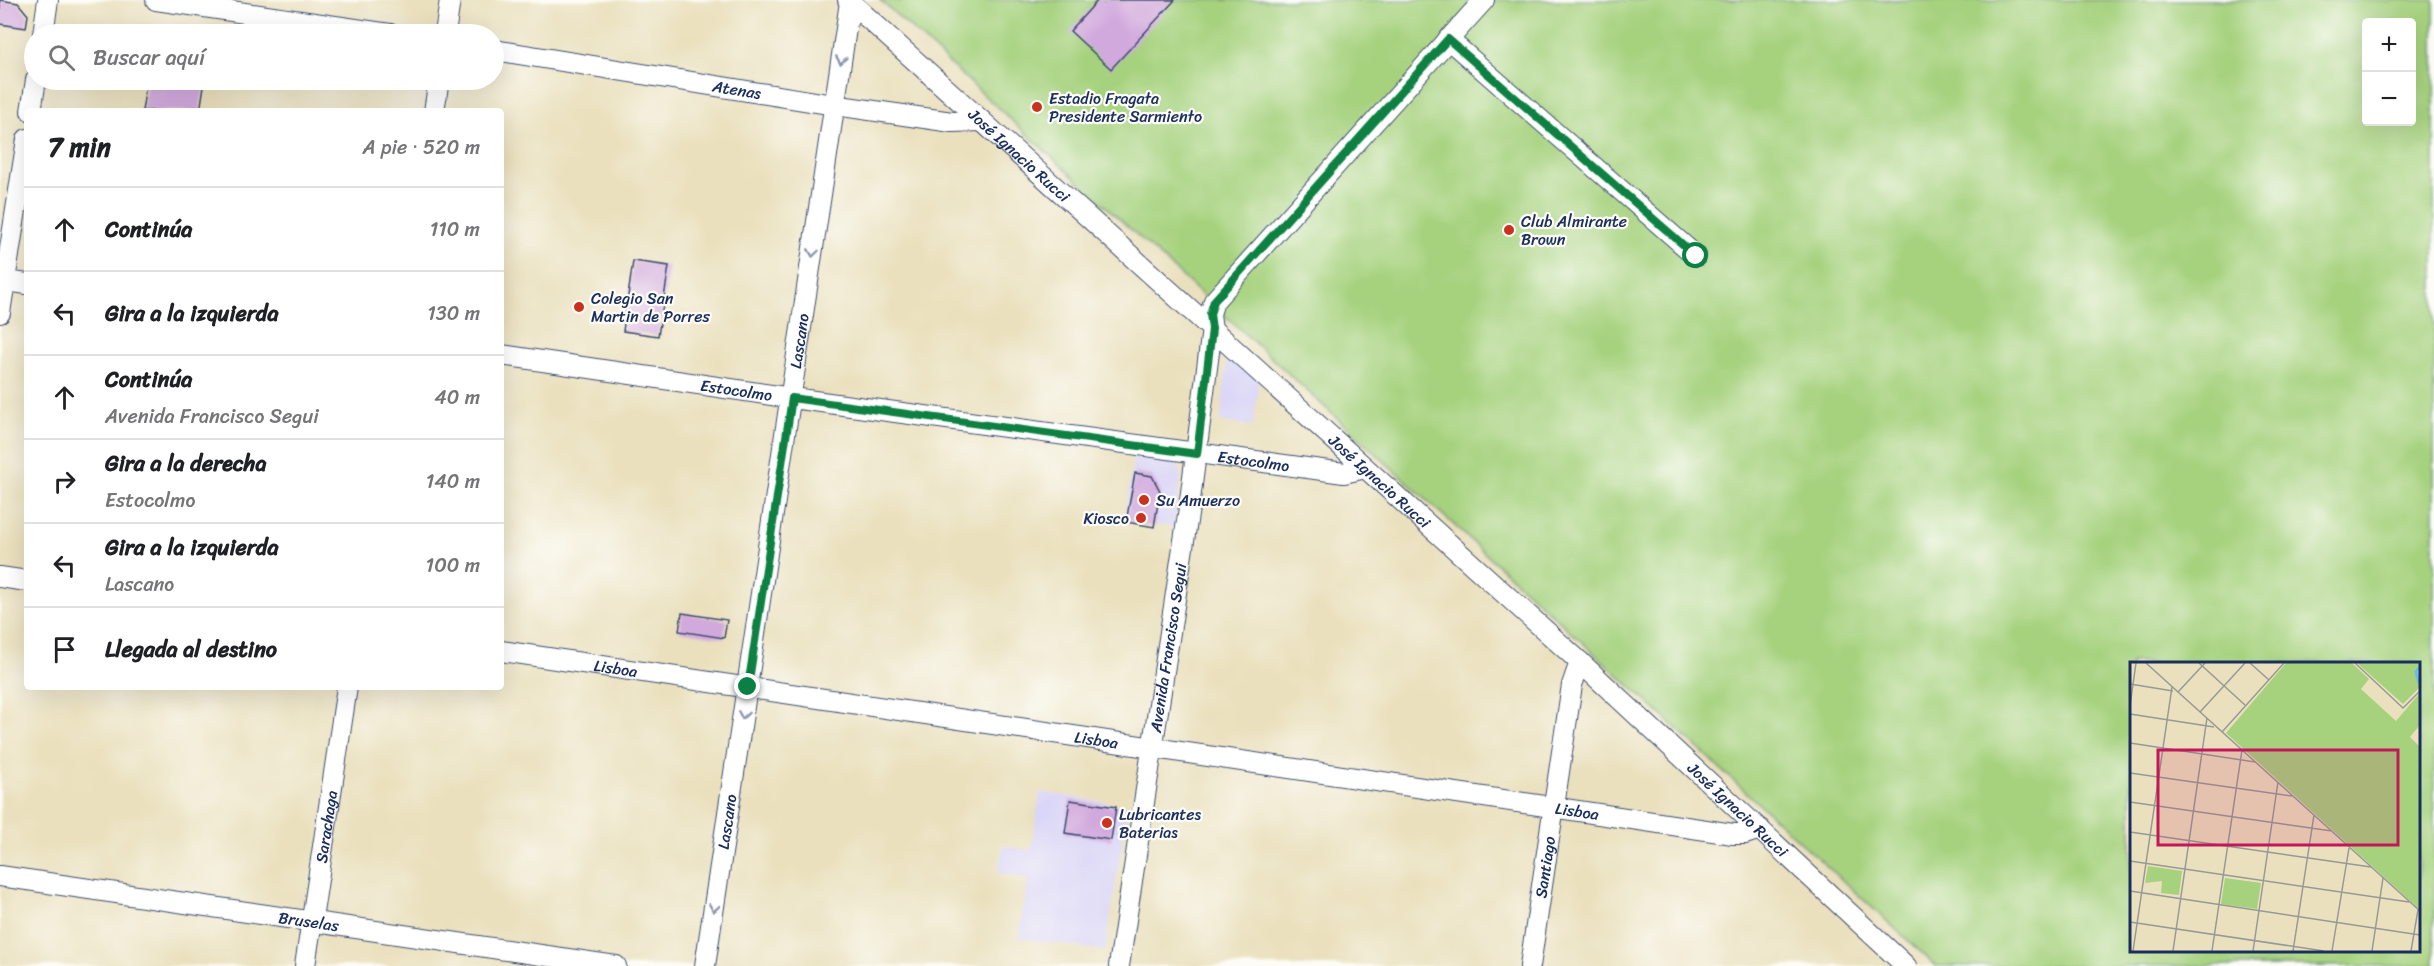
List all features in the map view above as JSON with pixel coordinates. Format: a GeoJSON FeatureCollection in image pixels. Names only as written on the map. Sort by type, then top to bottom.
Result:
{"type":"FeatureCollection","features":[{"type":"Feature","properties":{"kind":"street"},"geometry":{"type":"LineString","coordinates":[[44,24],[48,0]]}},
{"type":"Feature","properties":{"kind":"street"},"geometry":{"type":"LineString","coordinates":[[156,0],[321,24]]}},
{"type":"Feature","properties":{"kind":"street"},"geometry":{"type":"LineString","coordinates":[[446,24],[450,0]]}},
{"type":"Feature","properties":{"kind":"street","name":"Avenida Francisco Segui"},"geometry":{"type":"LineString","coordinates":[[1119,966],[1197,454],[1212,329],[1210,314],[1222,290],[1484,0]]}},
{"type":"Feature","properties":{"kind":"street","name":"Lascano"},"geometry":{"type":"LineString","coordinates":[[705,966],[792,398],[849,1]]}},
{"type":"Feature","properties":{"kind":"street","name":"José Ignacio Rucci"},"geometry":{"type":"LineString","coordinates":[[849,1],[1580,662],[1906,966]]}},
{"type":"Feature","properties":{"kind":"street"},"geometry":{"type":"LineString","coordinates":[[1448,39],[1696,256]]}},
{"type":"Feature","properties":{"kind":"street","name":"Atenas"},"geometry":{"type":"LineString","coordinates":[[504,52],[834,105],[952,122],[982,121]]}},
{"type":"Feature","properties":{"kind":"street"},"geometry":{"type":"LineString","coordinates":[[31,108],[34,90]]}},
{"type":"Feature","properties":{"kind":"street"},"geometry":{"type":"LineString","coordinates":[[434,108],[437,90]]}},
{"type":"Feature","properties":{"kind":"street"},"geometry":{"type":"LineString","coordinates":[[0,313],[3,280],[24,157]]}},
{"type":"Feature","properties":{"kind":"street"},"geometry":{"type":"LineString","coordinates":[[3,280],[24,284]]}},
{"type":"Feature","properties":{"kind":"street","name":"Estocolmo"},"geometry":{"type":"LineString","coordinates":[[504,355],[1197,454],[1344,473],[1365,468]]}},
{"type":"Feature","properties":{"kind":"street"},"geometry":{"type":"LineString","coordinates":[[0,577],[24,581]]}},
{"type":"Feature","properties":{"kind":"street","name":"Lisboa"},"geometry":{"type":"LineString","coordinates":[[504,651],[1554,809],[1733,834],[1760,829]]}},
{"type":"Feature","properties":{"kind":"street","name":"Santiago"},"geometry":{"type":"LineString","coordinates":[[1530,966],[1572,684],[1580,662]]}},
{"type":"Feature","properties":{"kind":"street","name":"Sarachaga"},"geometry":{"type":"LineString","coordinates":[[305,966],[347,690]]}},
{"type":"Feature","properties":{"kind":"street","name":"Bruselas"},"geometry":{"type":"LineString","coordinates":[[0,876],[616,966]]}},
{"type":"Feature","properties":{"kind":"shaded area"},"geometry":{"type":"Polygon","coordinates":[[[1235,359],[1259,380],[1253,426],[1220,422],[1227,362],[1235,359]]]}},
{"type":"Feature","properties":{"kind":"shaded area"},"geometry":{"type":"Polygon","coordinates":[[[1134,456],[1174,462],[1178,465],[1181,477],[1174,527],[1124,520],[1134,456]]]}},
{"type":"Feature","properties":{"kind":"shaded area"},"geometry":{"type":"Polygon","coordinates":[[[1040,792],[1128,806],[1105,951],[1019,938],[1028,878],[998,873],[1003,846],[1031,850],[1040,792]]]}},
{"type":"Feature","properties":{"kind":"green space"},"geometry":{"type":"Polygon","coordinates":[[[880,0],[2434,0],[2434,966],[1936,966],[880,0]]]}},
{"type":"Feature","properties":{"kind":"building"},"geometry":{"type":"Polygon","coordinates":[[[0,0],[18,3],[28,15],[24,28],[0,24],[0,0]]]}},
{"type":"Feature","properties":{"kind":"building"},"geometry":{"type":"Polygon","coordinates":[[[1098,0],[1175,0],[1111,69],[1070,31],[1098,0]]]}},
{"type":"Feature","properties":{"kind":"building"},"geometry":{"type":"Polygon","coordinates":[[[145,90],[203,90],[200,108],[142,108],[145,90]]]}},
{"type":"Feature","properties":{"kind":"building"},"geometry":{"type":"Polygon","coordinates":[[[633,261],[669,266],[658,336],[623,331],[633,261]]]}},
{"type":"Feature","properties":{"kind":"building","name":"Su Amuerzo"},"geometry":{"type":"Polygon","coordinates":[[[1135,473],[1152,476],[1160,491],[1154,527],[1126,522],[1135,473]]]}},
{"type":"Feature","properties":{"kind":"building"},"geometry":{"type":"Polygon","coordinates":[[[682,613],[727,620],[724,638],[679,631],[682,613]]]}},
{"type":"Feature","properties":{"kind":"building"},"geometry":{"type":"Polygon","coordinates":[[[1070,800],[1116,807],[1111,840],[1065,833],[1070,800]]]}},
{"type":"Feature","properties":{"kind":"place","name":"Estadio Fragata Presidente Sarmiento"},"geometry":{"type":"Point","coordinates":[1037,107]}},
{"type":"Feature","properties":{"kind":"place","name":"Club Almirante Brown"},"geometry":{"type":"Point","coordinates":[1509,230]}},
{"type":"Feature","properties":{"kind":"place","name":"Colegio San Martin de Porres"},"geometry":{"type":"Point","coordinates":[579,307]}},
{"type":"Feature","properties":{"kind":"place","name":"Su Amuerzo"},"geometry":{"type":"Point","coordinates":[1144,500]}},
{"type":"Feature","properties":{"kind":"place","name":"Kiosco"},"geometry":{"type":"Point","coordinates":[1141,518]}},
{"type":"Feature","properties":{"kind":"place","name":"Lubricantes Baterias"},"geometry":{"type":"Point","coordinates":[1107,823]}},
{"type":"Feature","properties":{"kind":"route"},"geometry":{"type":"LineString","coordinates":[[748,687],[792,398],[1197,454],[1212,329],[1210,314],[1214,301],[1448,39],[1696,256]]}}]}
